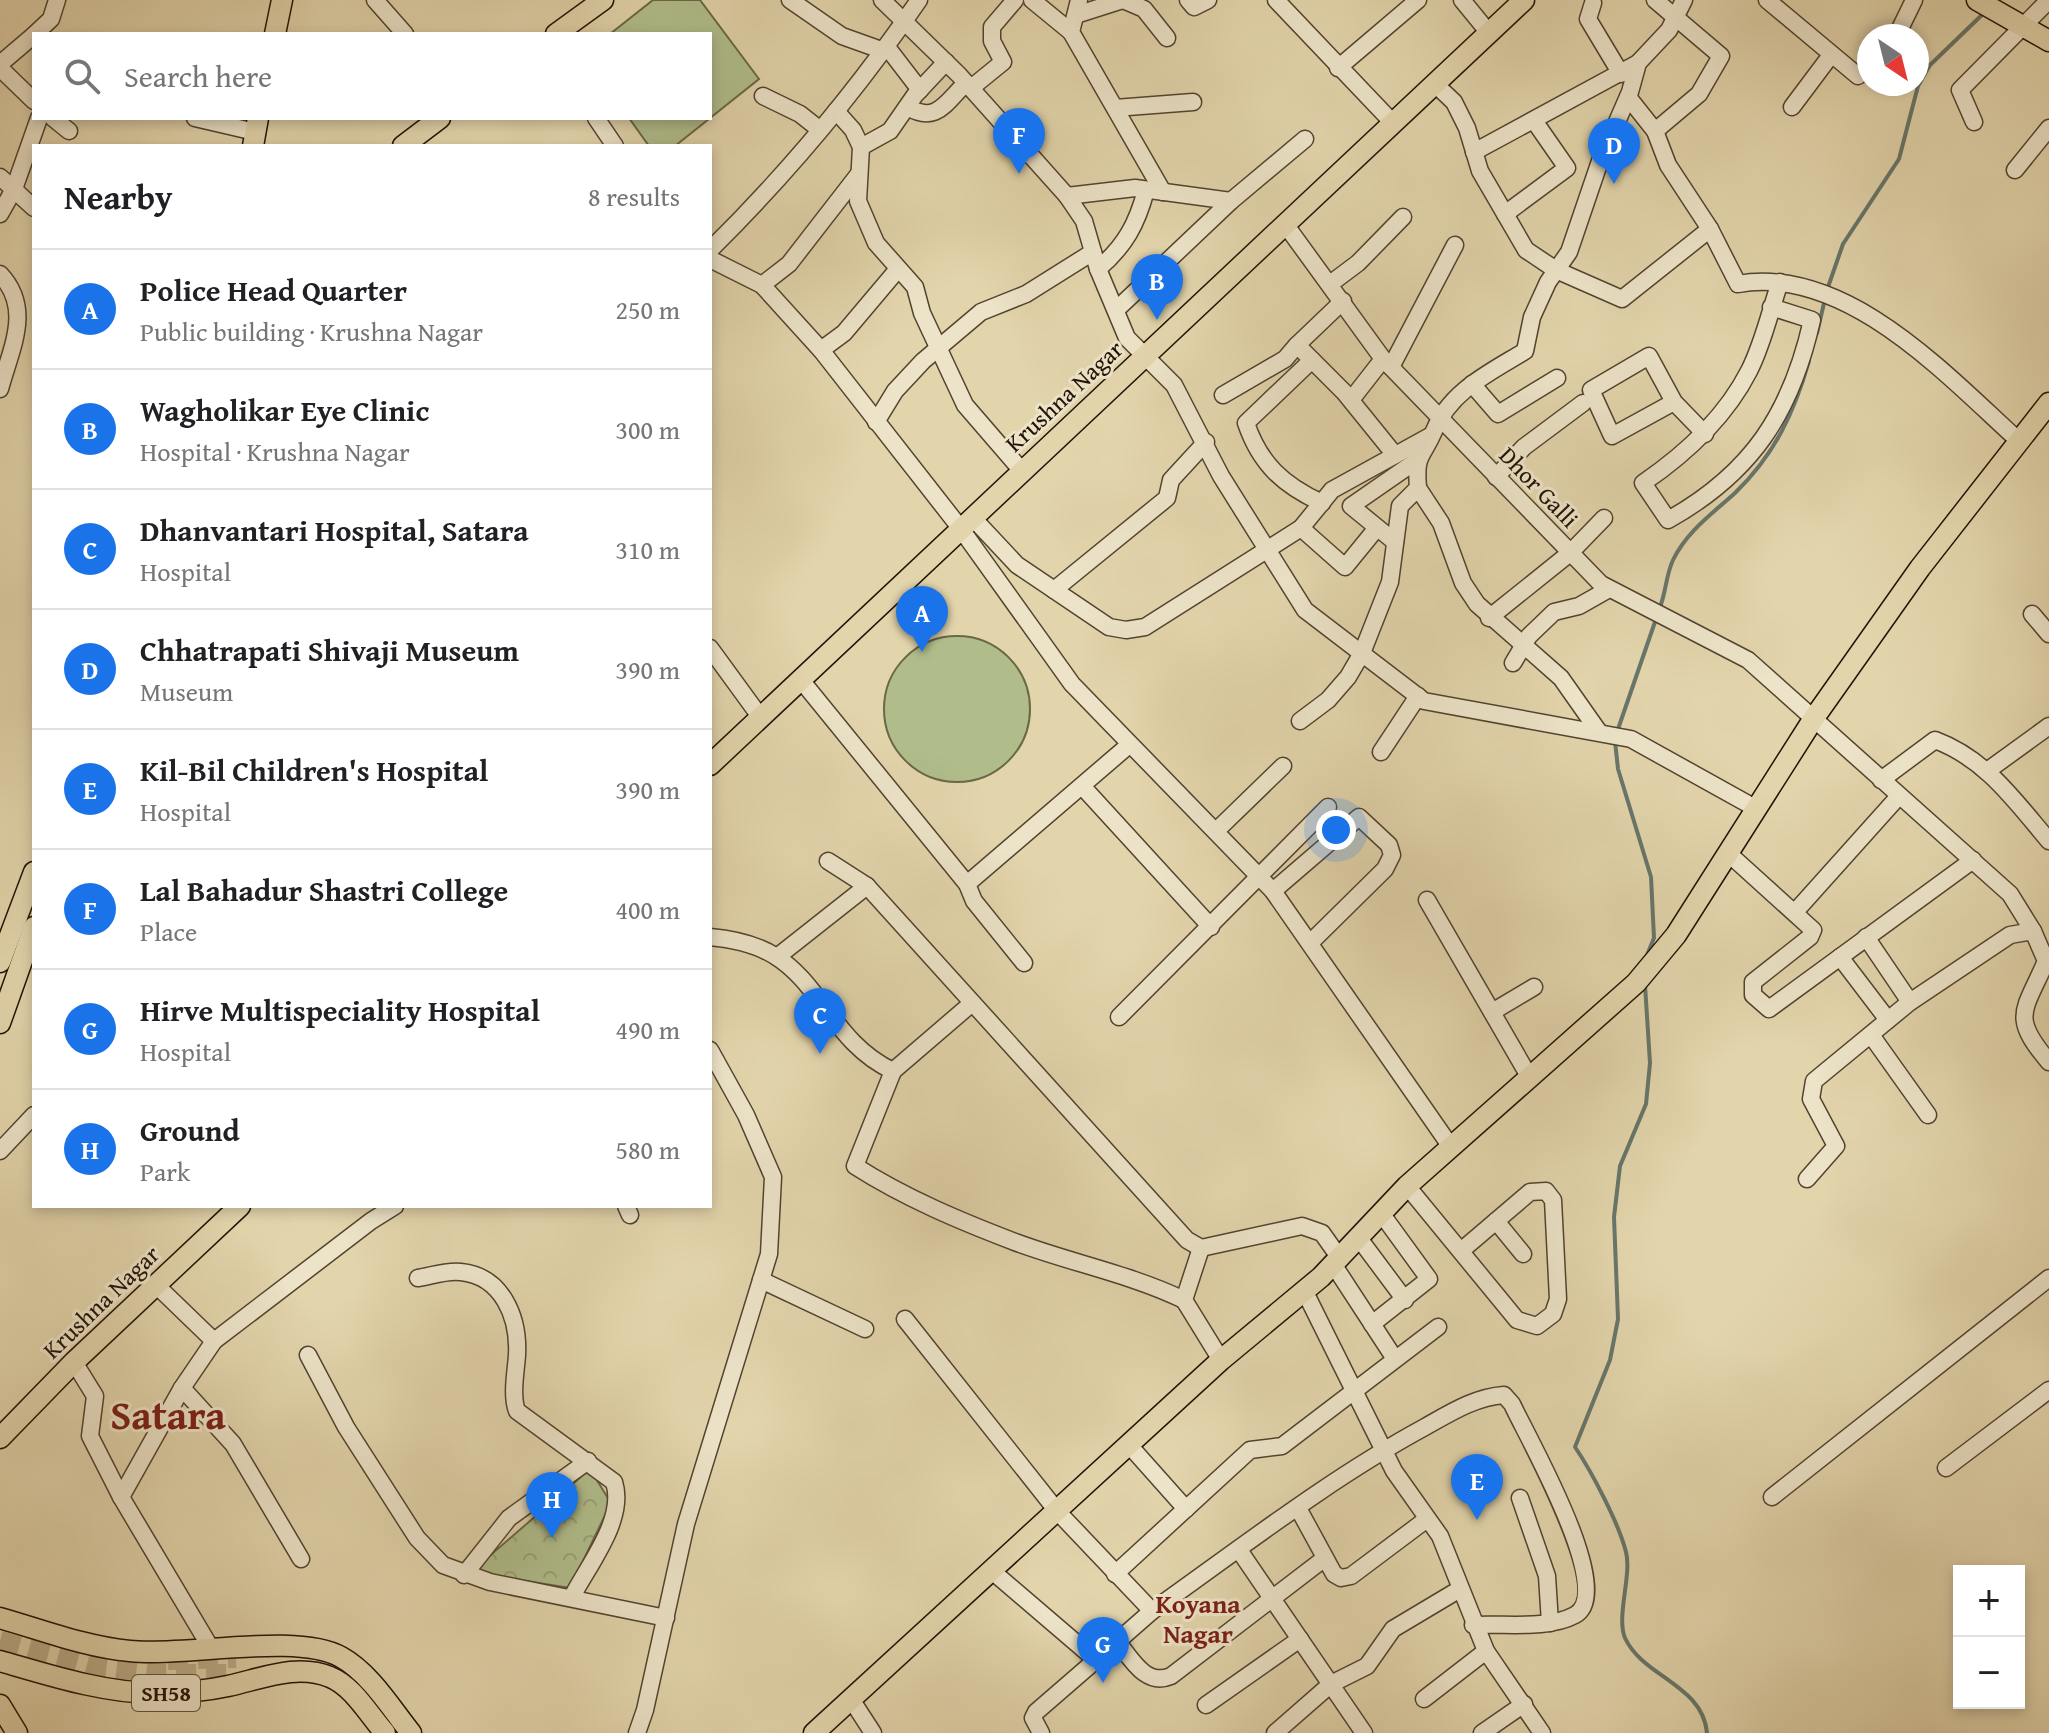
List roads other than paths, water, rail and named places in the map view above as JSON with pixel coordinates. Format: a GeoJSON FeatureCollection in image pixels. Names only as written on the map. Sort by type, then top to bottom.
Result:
{"type":"FeatureCollection","features":[{"type":"Feature","properties":{"kind":"main road"},"geometry":{"type":"LineString","coordinates":[[275,32],[282,0]]}},
{"type":"Feature","properties":{"kind":"main road"},"geometry":{"type":"LineString","coordinates":[[559,32],[603,0]]}},
{"type":"Feature","properties":{"kind":"main road","name":"Krushna Nagar"},"geometry":{"type":"LineString","coordinates":[[712,763],[1524,0]]}},
{"type":"Feature","properties":{"kind":"main road"},"geometry":{"type":"LineString","coordinates":[[1981,2],[2004,12],[2049,41]]}},
{"type":"Feature","properties":{"kind":"main road"},"geometry":{"type":"LineString","coordinates":[[406,144],[437,120]]}},
{"type":"Feature","properties":{"kind":"main road"},"geometry":{"type":"LineString","coordinates":[[814,1733],[1221,1360],[1304,1290],[1407,1186],[1636,983],[1676,935],[1814,718],[1920,568],[2049,403]]}},
{"type":"Feature","properties":{"kind":"main road"},"geometry":{"type":"LineString","coordinates":[[0,962],[32,877]]}},
{"type":"Feature","properties":{"kind":"main road"},"geometry":{"type":"LineString","coordinates":[[0,994],[32,909]]}},
{"type":"Feature","properties":{"kind":"main road"},"geometry":{"type":"LineString","coordinates":[[0,1023],[32,933]]}},
{"type":"Feature","properties":{"kind":"main road","name":"Krushna Nagar"},"geometry":{"type":"LineString","coordinates":[[0,1438],[74,1362],[238,1208]]}},
{"type":"Feature","properties":{"kind":"main road","name":"SH58"},"geometry":{"type":"LineString","coordinates":[[0,1618],[127,1651],[306,1648],[340,1656],[360,1672],[395,1730]]}},
{"type":"Feature","properties":{"kind":"main road"},"geometry":{"type":"LineString","coordinates":[[269,1675],[236,1666],[306,1648]]}},
{"type":"Feature","properties":{"kind":"main road","name":"SH58"},"geometry":{"type":"LineString","coordinates":[[0,1661],[127,1691],[154,1693],[227,1686],[269,1675],[316,1672],[332,1677],[395,1730]]}},
{"type":"Feature","properties":{"kind":"main road"},"geometry":{"type":"LineString","coordinates":[[0,1705],[17,1733]]}},
{"type":"Feature","properties":{"kind":"street"},"geometry":{"type":"LineString","coordinates":[[40,32],[51,19],[57,0]]}},
{"type":"Feature","properties":{"kind":"street"},"geometry":{"type":"LineString","coordinates":[[375,0],[403,32]]}},
{"type":"Feature","properties":{"kind":"street"},"geometry":{"type":"LineString","coordinates":[[790,0],[842,36],[885,49],[920,90]]}},
{"type":"Feature","properties":{"kind":"street"},"geometry":{"type":"LineString","coordinates":[[882,0],[969,85],[1067,196],[1084,221],[1095,261],[1127,338],[1174,385],[1221,476],[1270,551],[1291,593],[1305,610],[1424,701],[1631,739],[1757,809]]}},
{"type":"Feature","properties":{"kind":"street"},"geometry":{"type":"LineString","coordinates":[[712,248],[836,111],[919,0]]}},
{"type":"Feature","properties":{"kind":"street"},"geometry":{"type":"LineString","coordinates":[[907,107],[922,115],[933,114],[1003,62],[992,41],[992,27],[1015,0]]}},
{"type":"Feature","properties":{"kind":"street"},"geometry":{"type":"LineString","coordinates":[[1032,0],[1071,32],[1163,192]]}},
{"type":"Feature","properties":{"kind":"street"},"geometry":{"type":"LineString","coordinates":[[1071,32],[1078,8],[1123,0],[1144,9],[1167,38]]}},
{"type":"Feature","properties":{"kind":"street"},"geometry":{"type":"LineString","coordinates":[[1188,0],[1194,7],[1208,0]]}},
{"type":"Feature","properties":{"kind":"street"},"geometry":{"type":"LineString","coordinates":[[1276,0],[1393,123]]}},
{"type":"Feature","properties":{"kind":"street"},"geometry":{"type":"LineString","coordinates":[[1338,68],[1418,0]]}},
{"type":"Feature","properties":{"kind":"street"},"geometry":{"type":"LineString","coordinates":[[1462,0],[1489,33]]}},
{"type":"Feature","properties":{"kind":"street"},"geometry":{"type":"LineString","coordinates":[[1655,0],[1674,19],[1700,35],[1721,56],[1699,94],[1655,131]]}},
{"type":"Feature","properties":{"kind":"street"},"geometry":{"type":"LineString","coordinates":[[1474,152],[1535,122],[1638,63],[1669,30],[1684,0]]}},
{"type":"Feature","properties":{"kind":"street"},"geometry":{"type":"LineString","coordinates":[[1767,0],[1857,75]]}},
{"type":"Feature","properties":{"kind":"street"},"geometry":{"type":"LineString","coordinates":[[1902,24],[1914,0]]}},
{"type":"Feature","properties":{"kind":"street"},"geometry":{"type":"LineString","coordinates":[[1974,122],[1960,90],[2026,27],[2049,0]]}},
{"type":"Feature","properties":{"kind":"street"},"geometry":{"type":"LineString","coordinates":[[1594,1],[1588,19],[1621,74]]}},
{"type":"Feature","properties":{"kind":"street"},"geometry":{"type":"LineString","coordinates":[[32,41],[0,66],[32,99]]}},
{"type":"Feature","properties":{"kind":"street"},"geometry":{"type":"LineString","coordinates":[[1792,107],[1831,55]]}},
{"type":"Feature","properties":{"kind":"street"},"geometry":{"type":"LineString","coordinates":[[861,147],[890,131],[920,90],[946,62]]}},
{"type":"Feature","properties":{"kind":"street"},"geometry":{"type":"LineString","coordinates":[[1395,542],[1351,506],[1416,461],[1431,436],[1438,416],[1472,384],[1525,351],[1532,317],[1569,252],[1638,63]]}},
{"type":"Feature","properties":{"kind":"street"},"geometry":{"type":"LineString","coordinates":[[1435,84],[1454,102],[1480,171],[1526,250],[1556,270],[1622,299],[1710,229]]}},
{"type":"Feature","properties":{"kind":"street"},"geometry":{"type":"LineString","coordinates":[[763,96],[800,114],[819,129]]}},
{"type":"Feature","properties":{"kind":"street"},"geometry":{"type":"LineString","coordinates":[[1628,97],[1655,131],[1668,165],[1710,229],[1738,284],[1766,279],[1831,295],[1920,352],[2019,441]]}},
{"type":"Feature","properties":{"kind":"street"},"geometry":{"type":"LineString","coordinates":[[1115,108],[1193,102]]}},
{"type":"Feature","properties":{"kind":"street"},"geometry":{"type":"LineString","coordinates":[[836,111],[853,130],[861,147],[858,201],[876,243],[915,287],[938,349],[965,405],[1022,471]]}},
{"type":"Feature","properties":{"kind":"street"},"geometry":{"type":"LineString","coordinates":[[0,214],[14,189],[38,120]]}},
{"type":"Feature","properties":{"kind":"street"},"geometry":{"type":"LineString","coordinates":[[55,120],[69,131]]}},
{"type":"Feature","properties":{"kind":"street"},"geometry":{"type":"LineString","coordinates":[[204,120],[255,132]]}},
{"type":"Feature","properties":{"kind":"street"},"geometry":{"type":"LineString","coordinates":[[597,120],[614,144]]}},
{"type":"Feature","properties":{"kind":"street"},"geometry":{"type":"LineString","coordinates":[[1505,214],[1567,168],[1535,122]]}},
{"type":"Feature","properties":{"kind":"street"},"geometry":{"type":"LineString","coordinates":[[2015,170],[2049,128]]}},
{"type":"Feature","properties":{"kind":"street"},"geometry":{"type":"LineString","coordinates":[[1116,310],[1231,201],[1305,139]]}},
{"type":"Feature","properties":{"kind":"street"},"geometry":{"type":"LineString","coordinates":[[762,285],[789,264],[859,175]]}},
{"type":"Feature","properties":{"kind":"street"},"geometry":{"type":"LineString","coordinates":[[0,177],[32,206]]}},
{"type":"Feature","properties":{"kind":"street"},"geometry":{"type":"LineString","coordinates":[[1067,196],[1146,190],[1231,201]]}},
{"type":"Feature","properties":{"kind":"street"},"geometry":{"type":"LineString","coordinates":[[876,422],[895,391],[981,312],[1121,249],[1139,216],[1146,190]]}},
{"type":"Feature","properties":{"kind":"street"},"geometry":{"type":"LineString","coordinates":[[1330,284],[1358,263],[1403,217]]}},
{"type":"Feature","properties":{"kind":"street","name":"Dhor Galli"},"geometry":{"type":"LineString","coordinates":[[1285,224],[1387,363],[1570,553],[1609,589],[1748,660],[2010,894],[2047,960]]}},
{"type":"Feature","properties":{"kind":"street"},"geometry":{"type":"LineString","coordinates":[[1351,400],[1387,363],[1455,245]]}},
{"type":"Feature","properties":{"kind":"street"},"geometry":{"type":"LineString","coordinates":[[716,262],[762,285],[821,350],[876,422],[967,524],[1072,684],[1273,891],[1451,1147]]}},
{"type":"Feature","properties":{"kind":"street"},"geometry":{"type":"LineString","coordinates":[[821,350],[844,333],[898,269]]}},
{"type":"Feature","properties":{"kind":"street"},"geometry":{"type":"LineString","coordinates":[[0,274],[12,286],[20,314],[0,389]]}},
{"type":"Feature","properties":{"kind":"street"},"geometry":{"type":"LineString","coordinates":[[1771,307],[1812,320],[1788,402],[1740,470],[1696,505],[1668,520],[1643,483],[1705,434],[1750,370],[1771,307],[1780,282]]}},
{"type":"Feature","properties":{"kind":"street"},"geometry":{"type":"LineString","coordinates":[[1223,395],[1285,359],[1343,301]]}},
{"type":"Feature","properties":{"kind":"street"},"geometry":{"type":"LineString","coordinates":[[1297,345],[1351,400],[1395,455]]}},
{"type":"Feature","properties":{"kind":"street"},"geometry":{"type":"LineString","coordinates":[[1674,402],[1612,436],[1591,390],[1649,356],[1674,402],[1705,434]]}},
{"type":"Feature","properties":{"kind":"street"},"geometry":{"type":"LineString","coordinates":[[1312,360],[1246,423],[1256,452],[1296,491],[1322,503]]}},
{"type":"Feature","properties":{"kind":"street"},"geometry":{"type":"LineString","coordinates":[[1472,384],[1498,414],[1557,378]]}},
{"type":"Feature","properties":{"kind":"street"},"geometry":{"type":"LineString","coordinates":[[1496,477],[1524,447],[1583,403]]}},
{"type":"Feature","properties":{"kind":"street"},"geometry":{"type":"LineString","coordinates":[[967,524],[1017,565],[1109,627],[1126,630],[1145,627],[1270,551],[1301,528],[1332,490],[1431,436]]}},
{"type":"Feature","properties":{"kind":"street"},"geometry":{"type":"LineString","coordinates":[[1054,590],[1167,498],[1171,480],[1206,442]]}},
{"type":"Feature","properties":{"kind":"street"},"geometry":{"type":"LineString","coordinates":[[1416,461],[1418,488],[1441,523],[1463,583],[1489,618],[1561,678],[1599,732]]}},
{"type":"Feature","properties":{"kind":"street"},"geometry":{"type":"LineString","coordinates":[[1300,721],[1328,700],[1348,677],[1362,653],[1390,582],[1400,506],[1418,488]]}},
{"type":"Feature","properties":{"kind":"street"},"geometry":{"type":"LineString","coordinates":[[1489,618],[1570,553],[1604,518]]}},
{"type":"Feature","properties":{"kind":"street"},"geometry":{"type":"LineString","coordinates":[[1301,528],[1345,567],[1376,529]]}},
{"type":"Feature","properties":{"kind":"street"},"geometry":{"type":"LineString","coordinates":[[1513,663],[1523,646],[1554,612],[1579,606],[1609,589]]}},
{"type":"Feature","properties":{"kind":"street"},"geometry":{"type":"LineString","coordinates":[[2032,614],[2049,634]]}},
{"type":"Feature","properties":{"kind":"street"},"geometry":{"type":"LineString","coordinates":[[712,651],[761,718]]}},
{"type":"Feature","properties":{"kind":"street"},"geometry":{"type":"LineString","coordinates":[[801,680],[967,884],[974,901],[1024,963]]}},
{"type":"Feature","properties":{"kind":"street"},"geometry":{"type":"LineString","coordinates":[[1381,752],[1418,696]]}},
{"type":"Feature","properties":{"kind":"street"},"geometry":{"type":"LineString","coordinates":[[1987,771],[2049,726]]}},
{"type":"Feature","properties":{"kind":"street"},"geometry":{"type":"LineString","coordinates":[[1881,780],[1935,740],[1963,750],[1987,771],[2049,841]]}},
{"type":"Feature","properties":{"kind":"street"},"geometry":{"type":"LineString","coordinates":[[967,884],[1129,745]]}},
{"type":"Feature","properties":{"kind":"street"},"geometry":{"type":"LineString","coordinates":[[1216,831],[1283,766]]}},
{"type":"Feature","properties":{"kind":"street"},"geometry":{"type":"LineString","coordinates":[[1082,786],[1211,927]]}},
{"type":"Feature","properties":{"kind":"street"},"geometry":{"type":"LineString","coordinates":[[1795,912],[1899,796]]}},
{"type":"Feature","properties":{"kind":"street"},"geometry":{"type":"LineString","coordinates":[[1119,1017],[1328,807]]}},
{"type":"Feature","properties":{"kind":"street"},"geometry":{"type":"LineString","coordinates":[[1273,891],[1359,817],[1389,845],[1392,855],[1385,869],[1310,943]]}},
{"type":"Feature","properties":{"kind":"street"},"geometry":{"type":"LineString","coordinates":[[1729,854],[1795,912],[1813,932],[1755,978],[1751,986],[1753,995],[1764,1007],[1777,1006],[1973,860]]}},
{"type":"Feature","properties":{"kind":"street"},"geometry":{"type":"LineString","coordinates":[[828,861],[867,886],[1187,1240],[1201,1248],[1302,1226],[1322,1233],[1395,1359]]}},
{"type":"Feature","properties":{"kind":"street"},"geometry":{"type":"LineString","coordinates":[[777,957],[867,886]]}},
{"type":"Feature","properties":{"kind":"street"},"geometry":{"type":"LineString","coordinates":[[1427,900],[1530,1078]]}},
{"type":"Feature","properties":{"kind":"street"},"geometry":{"type":"LineString","coordinates":[[1807,1179],[1836,1146],[1811,1099],[1811,1087],[1910,1002],[2010,935],[2033,931]]}},
{"type":"Feature","properties":{"kind":"street"},"geometry":{"type":"LineString","coordinates":[[712,937],[732,939],[777,957],[859,1050],[893,1071]]}},
{"type":"Feature","properties":{"kind":"street"},"geometry":{"type":"LineString","coordinates":[[1866,937],[1910,1002]]}},
{"type":"Feature","properties":{"kind":"street"},"geometry":{"type":"LineString","coordinates":[[1840,957],[1888,1020]]}},
{"type":"Feature","properties":{"kind":"street"},"geometry":{"type":"LineString","coordinates":[[2047,960],[2022,1025],[2027,1036],[2049,1062]]}},
{"type":"Feature","properties":{"kind":"street"},"geometry":{"type":"LineString","coordinates":[[1492,1012],[1534,987]]}},
{"type":"Feature","properties":{"kind":"street"},"geometry":{"type":"LineString","coordinates":[[971,1004],[893,1071],[855,1166],[896,1192],[1017,1243],[1149,1283],[1184,1300],[1221,1360]]}},
{"type":"Feature","properties":{"kind":"street"},"geometry":{"type":"LineString","coordinates":[[1871,1035],[1928,1115]]}},
{"type":"Feature","properties":{"kind":"street"},"geometry":{"type":"LineString","coordinates":[[637,1733],[686,1524],[769,1254],[773,1177],[746,1115],[712,1054]]}},
{"type":"Feature","properties":{"kind":"street"},"geometry":{"type":"LineString","coordinates":[[0,1151],[32,1117]]}},
{"type":"Feature","properties":{"kind":"street"},"geometry":{"type":"LineString","coordinates":[[1407,1186],[1517,1320],[1531,1327],[1548,1319],[1558,1299],[1553,1200],[1546,1191],[1530,1192],[1462,1250]]}},
{"type":"Feature","properties":{"kind":"street"},"geometry":{"type":"LineString","coordinates":[[121,1497],[182,1388],[214,1341],[392,1208]]}},
{"type":"Feature","properties":{"kind":"street"},"geometry":{"type":"LineString","coordinates":[[1372,1324],[1427,1282],[1429,1274],[1381,1213]]}},
{"type":"Feature","properties":{"kind":"street"},"geometry":{"type":"LineString","coordinates":[[1496,1221],[1523,1254]]}},
{"type":"Feature","properties":{"kind":"street"},"geometry":{"type":"LineString","coordinates":[[1358,1237],[1405,1300]]}},
{"type":"Feature","properties":{"kind":"street"},"geometry":{"type":"LineString","coordinates":[[1184,1300],[1201,1248]]}},
{"type":"Feature","properties":{"kind":"street"},"geometry":{"type":"LineString","coordinates":[[418,1278],[457,1271],[479,1275],[496,1285],[508,1306],[518,1338],[517,1411],[614,1482],[618,1494],[615,1516],[572,1597]]}},
{"type":"Feature","properties":{"kind":"street"},"geometry":{"type":"LineString","coordinates":[[1772,1497],[2049,1278]]}},
{"type":"Feature","properties":{"kind":"street"},"geometry":{"type":"LineString","coordinates":[[761,1280],[865,1329]]}},
{"type":"Feature","properties":{"kind":"street"},"geometry":{"type":"LineString","coordinates":[[156,1285],[214,1341]]}},
{"type":"Feature","properties":{"kind":"street"},"geometry":{"type":"LineString","coordinates":[[1304,1290],[1394,1471],[1440,1536],[1473,1625],[1486,1651],[1542,1733]]}},
{"type":"Feature","properties":{"kind":"street"},"geometry":{"type":"LineString","coordinates":[[905,1319],[1057,1511],[1152,1611]]}},
{"type":"Feature","properties":{"kind":"street"},"geometry":{"type":"LineString","coordinates":[[1115,1574],[1250,1450],[1282,1446],[1438,1327]]}},
{"type":"Feature","properties":{"kind":"street"},"geometry":{"type":"LineString","coordinates":[[308,1355],[346,1427],[417,1538],[443,1565],[464,1575],[666,1618]]}},
{"type":"Feature","properties":{"kind":"street"},"geometry":{"type":"LineString","coordinates":[[74,1362],[95,1396],[90,1436],[121,1497],[212,1650]]}},
{"type":"Feature","properties":{"kind":"street"},"geometry":{"type":"LineString","coordinates":[[182,1388],[233,1444],[301,1559]]}},
{"type":"Feature","properties":{"kind":"street"},"geometry":{"type":"LineString","coordinates":[[1946,1468],[2049,1390]]}},
{"type":"Feature","properties":{"kind":"street"},"geometry":{"type":"LineString","coordinates":[[1041,1733],[1033,1718],[1036,1712],[1152,1611],[1385,1449],[1460,1408],[1490,1396],[1504,1395],[1512,1404],[1570,1523],[1584,1571],[1588,1599],[1583,1609],[1550,1623],[1473,1625]]}},
{"type":"Feature","properties":{"kind":"street"},"geometry":{"type":"LineString","coordinates":[[1129,1445],[1186,1509]]}},
{"type":"Feature","properties":{"kind":"street"},"geometry":{"type":"LineString","coordinates":[[464,1575],[509,1518],[588,1461]]}},
{"type":"Feature","properties":{"kind":"street"},"geometry":{"type":"LineString","coordinates":[[1520,1498],[1547,1576],[1550,1623]]}},
{"type":"Feature","properties":{"kind":"street"},"geometry":{"type":"LineString","coordinates":[[1298,1508],[1325,1558],[1341,1578],[1351,1576],[1427,1519]]}},
{"type":"Feature","properties":{"kind":"street"},"geometry":{"type":"LineString","coordinates":[[1239,1550],[1364,1733]]}},
{"type":"Feature","properties":{"kind":"street"},"geometry":{"type":"LineString","coordinates":[[1116,1640],[1149,1679],[1160,1681],[1171,1676],[1325,1558]]}},
{"type":"Feature","properties":{"kind":"street"},"geometry":{"type":"LineString","coordinates":[[992,1571],[1096,1660]]}},
{"type":"Feature","properties":{"kind":"street"},"geometry":{"type":"LineString","coordinates":[[1275,1733],[1331,1684],[1367,1666],[1393,1629],[1460,1589]]}},
{"type":"Feature","properties":{"kind":"street"},"geometry":{"type":"LineString","coordinates":[[1206,1705],[1300,1639]]}},
{"type":"Feature","properties":{"kind":"street"},"geometry":{"type":"LineString","coordinates":[[1424,1699],[1486,1651]]}},
{"type":"Feature","properties":{"kind":"street"},"geometry":{"type":"LineString","coordinates":[[851,1699],[873,1733]]}},
{"type":"Feature","properties":{"kind":"street"},"geometry":{"type":"LineString","coordinates":[[1482,1733],[1524,1704]]}},
{"type":"Feature","properties":{"kind":"waterway"},"geometry":{"type":"LineString","coordinates":[[1827,290],[1843,244],[1899,159],[1918,86],[1930,65],[1985,12]]}},
{"type":"Feature","properties":{"kind":"waterway"},"geometry":{"type":"LineString","coordinates":[[1817,333],[1825,299]]}},
{"type":"Feature","properties":{"kind":"waterway"},"geometry":{"type":"LineString","coordinates":[[1660,607],[1671,566],[1685,540],[1735,493],[1772,448],[1790,415],[1809,361]]}},
{"type":"Feature","properties":{"kind":"waterway"},"geometry":{"type":"LineString","coordinates":[[1617,732],[1656,619]]}},
{"type":"Feature","properties":{"kind":"waterway"},"geometry":{"type":"LineString","coordinates":[[1615,741],[1618,769],[1651,877],[1654,938],[1645,960]]}},
{"type":"Feature","properties":{"kind":"waterway"},"geometry":{"type":"LineString","coordinates":[[1645,985],[1650,1063],[1646,1104],[1620,1166],[1614,1217],[1618,1319],[1610,1360],[1575,1447],[1604,1498],[1626,1552],[1622,1619],[1625,1638],[1645,1663],[1695,1703],[1707,1733]]}},
{"type":"Feature","properties":{"kind":"tunnel"},"geometry":{"type":"LineString","coordinates":[[0,1641],[91,1666],[157,1674],[236,1674]]}},
{"type":"Feature","properties":{"kind":"tunnel"},"geometry":{"type":"LineString","coordinates":[[168,1660],[236,1658]]}},
{"type":"Feature","properties":{"kind":"place","name":"Lal Bahadur Shastri College"},"geometry":{"type":"Point","coordinates":[1019,174]}},
{"type":"Feature","properties":{"kind":"place","name":"Chhatrapati Shivaji Museum"},"geometry":{"type":"Point","coordinates":[1614,184]}},
{"type":"Feature","properties":{"kind":"place","name":"Wagholikar Eye Clinic"},"geometry":{"type":"Point","coordinates":[1157,320]}},
{"type":"Feature","properties":{"kind":"place","name":"Police Head Quarter"},"geometry":{"type":"Point","coordinates":[922,652]}},
{"type":"Feature","properties":{"kind":"place","name":"Dhanvantari Hospital, Satara"},"geometry":{"type":"Point","coordinates":[820,1054]}},
{"type":"Feature","properties":{"kind":"place","name":"Kil-Bil Children's Hospital"},"geometry":{"type":"Point","coordinates":[1477,1520]}},
{"type":"Feature","properties":{"kind":"place","name":"Ground"},"geometry":{"type":"Point","coordinates":[552,1538]}},
{"type":"Feature","properties":{"kind":"place","name":"Hirve Multispeciality Hospital"},"geometry":{"type":"Point","coordinates":[1103,1683]}},
{"type":"Feature","properties":{"kind":"district","name":"Satara"},"geometry":{"type":"Point","coordinates":[168,1414]}},
{"type":"Feature","properties":{"kind":"district","name":"Koyana Nagar"},"geometry":{"type":"Point","coordinates":[1198,1618]}}]}
